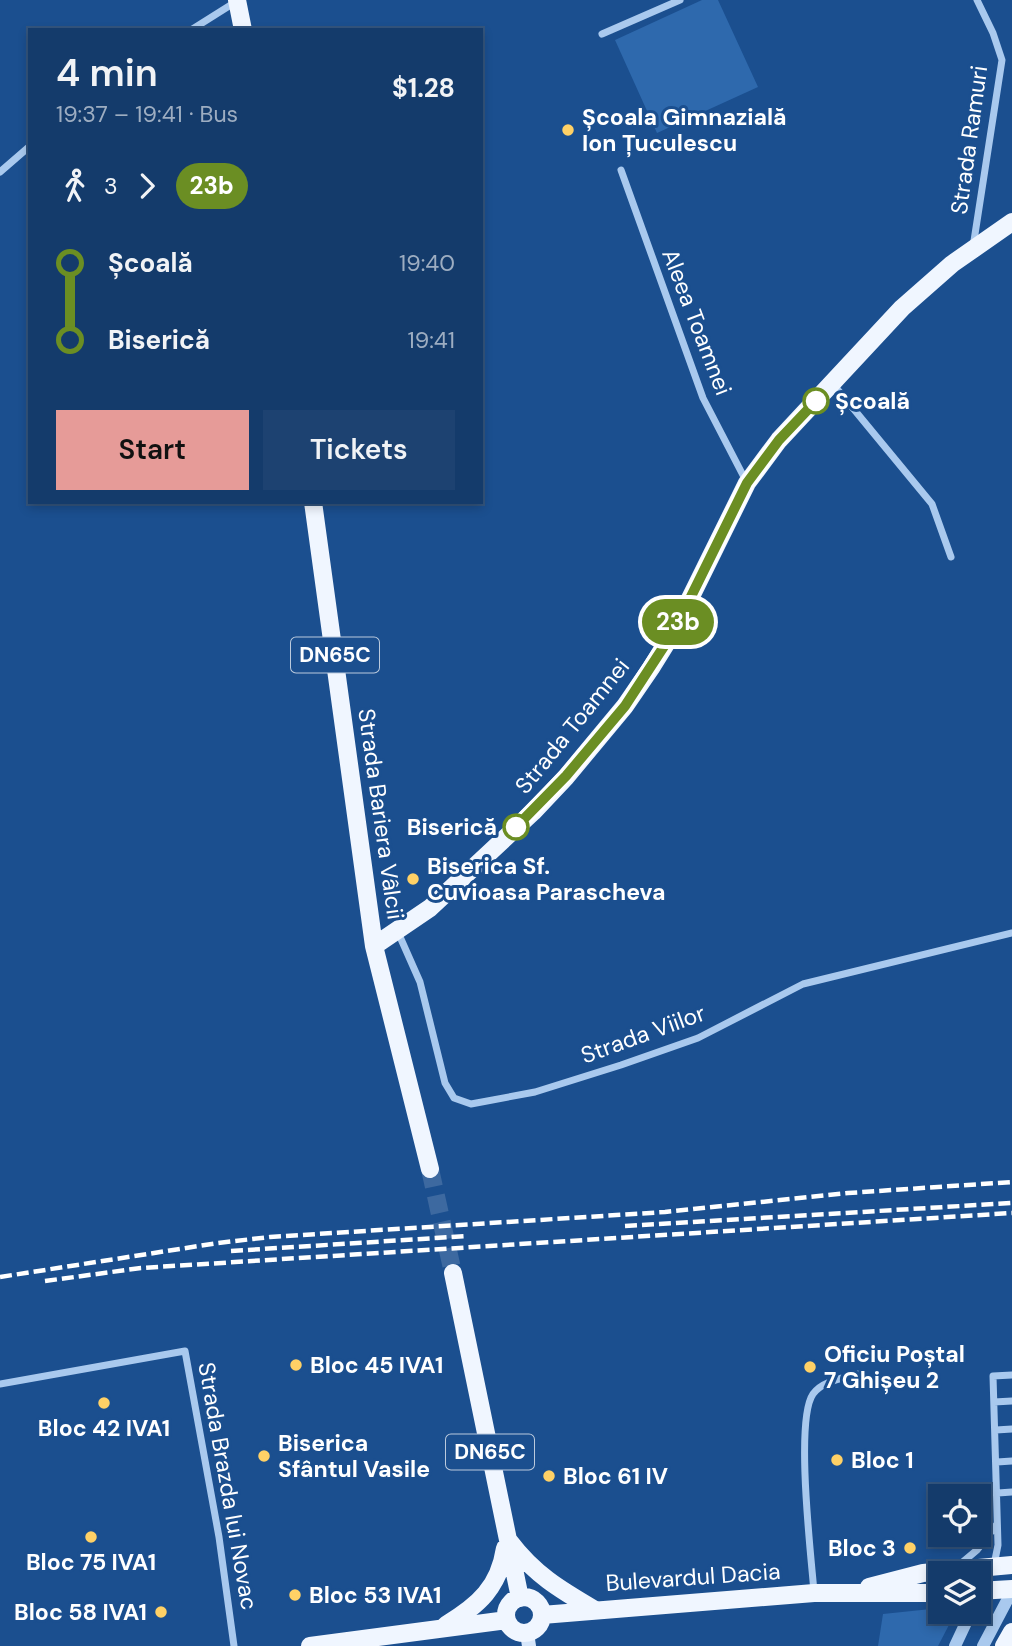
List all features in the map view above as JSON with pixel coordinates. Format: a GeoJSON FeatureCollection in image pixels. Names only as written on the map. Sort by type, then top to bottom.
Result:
{"type":"FeatureCollection","features":[{"type":"Feature","properties":{"kind":"main road"},"geometry":{"type":"LineString","coordinates":[[237,0],[243,28]]}},
{"type":"Feature","properties":{"kind":"main road","name":"Strada Toamnei"},"geometry":{"type":"LineString","coordinates":[[374,946],[430,908],[533,812],[625,706],[674,631],[747,483],[779,440],[902,308],[973,248],[1012,222]]}},
{"type":"Feature","properties":{"kind":"main road","name":"Strada Bariera Vâlcii"},"geometry":{"type":"LineString","coordinates":[[313,504],[374,946],[430,1169]]}},
{"type":"Feature","properties":{"kind":"main road","name":"DN65C"},"geometry":{"type":"LineString","coordinates":[[453,1273],[520,1598]]}},
{"type":"Feature","properties":{"kind":"main road","name":"DN65C"},"geometry":{"type":"LineString","coordinates":[[506,1537],[534,1571],[595,1610]]}},
{"type":"Feature","properties":{"kind":"main road","name":"DN65C"},"geometry":{"type":"LineString","coordinates":[[441,1628],[463,1614],[493,1587],[502,1564],[506,1537]]}},
{"type":"Feature","properties":{"kind":"main road","name":"Bulevardul Dacia"},"geometry":{"type":"LineString","coordinates":[[993,1566],[1012,1565]]}},
{"type":"Feature","properties":{"kind":"main road","name":"Bulevardul Dacia"},"geometry":{"type":"LineString","coordinates":[[849,1592],[928,1572]]}},
{"type":"Feature","properties":{"kind":"main road"},"geometry":{"type":"LineString","coordinates":[[991,1592],[1012,1590]]}},
{"type":"Feature","properties":{"kind":"main road","name":"Bulevardul Dacia"},"geometry":{"type":"LineString","coordinates":[[542,1615],[814,1593],[928,1593]]}},
{"type":"Feature","properties":{"kind":"main road"},"geometry":{"type":"LineString","coordinates":[[520,1598],[534,1600],[542,1615],[539,1625],[528,1639],[514,1630],[507,1620],[508,1608],[520,1598]]}},
{"type":"Feature","properties":{"kind":"main road"},"geometry":{"type":"LineString","coordinates":[[310,1646],[507,1620]]}},
{"type":"Feature","properties":{"kind":"main road"},"geometry":{"type":"LineString","coordinates":[[1004,1646],[1012,1632]]}},
{"type":"Feature","properties":{"kind":"street"},"geometry":{"type":"LineString","coordinates":[[194,28],[237,0]]}},
{"type":"Feature","properties":{"kind":"street"},"geometry":{"type":"LineString","coordinates":[[602,34],[680,0]]}},
{"type":"Feature","properties":{"kind":"street","name":"Strada Ramuri"},"geometry":{"type":"LineString","coordinates":[[973,248],[1002,60],[977,0]]}},
{"type":"Feature","properties":{"kind":"street"},"geometry":{"type":"LineString","coordinates":[[0,172],[28,148]]}},
{"type":"Feature","properties":{"kind":"street","name":"Aleea Toamnei"},"geometry":{"type":"LineString","coordinates":[[621,170],[703,398],[747,483]]}},
{"type":"Feature","properties":{"kind":"street"},"geometry":{"type":"LineString","coordinates":[[832,384],[932,504],[951,557]]}},
{"type":"Feature","properties":{"kind":"street","name":"Strada Viilor"},"geometry":{"type":"LineString","coordinates":[[397,930],[420,982],[445,1083],[454,1098],[471,1104],[535,1092],[698,1038],[803,984],[1012,933]]}},
{"type":"Feature","properties":{"kind":"street","name":"Strada Brazda lui Novac"},"geometry":{"type":"LineString","coordinates":[[0,1384],[185,1352],[219,1536],[234,1646]]}},
{"type":"Feature","properties":{"kind":"street"},"geometry":{"type":"LineString","coordinates":[[814,1593],[804,1437],[809,1401],[814,1392],[827,1382],[862,1373]]}},
{"type":"Feature","properties":{"kind":"street"},"geometry":{"type":"LineString","coordinates":[[991,1570],[998,1545],[993,1376],[1012,1375]]}},
{"type":"Feature","properties":{"kind":"street"},"geometry":{"type":"LineString","coordinates":[[994,1402],[1012,1401]]}},
{"type":"Feature","properties":{"kind":"street"},"geometry":{"type":"LineString","coordinates":[[996,1430],[1012,1429]]}},
{"type":"Feature","properties":{"kind":"street"},"geometry":{"type":"LineString","coordinates":[[997,1462],[1012,1461]]}},
{"type":"Feature","properties":{"kind":"street"},"geometry":{"type":"LineString","coordinates":[[998,1493],[1012,1492]]}},
{"type":"Feature","properties":{"kind":"street"},"geometry":{"type":"LineString","coordinates":[[963,1561],[977,1550],[998,1523]]}},
{"type":"Feature","properties":{"kind":"street"},"geometry":{"type":"LineString","coordinates":[[983,1646],[1012,1590]]}},
{"type":"Feature","properties":{"kind":"street"},"geometry":{"type":"LineString","coordinates":[[955,1646],[965,1624]]}},
{"type":"Feature","properties":{"kind":"shaded area"},"geometry":{"type":"Polygon","coordinates":[[[702,0],[718,0],[758,87],[657,133],[615,40],[702,0]]]}},
{"type":"Feature","properties":{"kind":"shaded area"},"geometry":{"type":"Polygon","coordinates":[[[928,1609],[928,1624],[949,1624],[938,1646],[878,1646],[883,1614],[928,1609]]]}},
{"type":"Feature","properties":{"kind":"tunnel"},"geometry":{"type":"LineString","coordinates":[[430,1169],[453,1273]]}},
{"type":"Feature","properties":{"kind":"railway"},"geometry":{"type":"LineString","coordinates":[[0,1277],[270,1237],[665,1212],[848,1193],[1012,1182]]}},
{"type":"Feature","properties":{"kind":"railway"},"geometry":{"type":"LineString","coordinates":[[625,1226],[1012,1203]]}},
{"type":"Feature","properties":{"kind":"railway"},"geometry":{"type":"LineString","coordinates":[[45,1281],[141,1268],[1012,1213]]}},
{"type":"Feature","properties":{"kind":"railway"},"geometry":{"type":"LineString","coordinates":[[231,1251],[468,1236]]}},
{"type":"Feature","properties":{"kind":"bus line","name":"23b"},"geometry":{"type":"LineString","coordinates":[[516,827],[566,776],[625,706],[674,631],[747,483],[779,440],[816,401]]}},
{"type":"Feature","properties":{"kind":"place","name":"Școala Gimnazială Ion Țuculescu"},"geometry":{"type":"Point","coordinates":[568,130]}},
{"type":"Feature","properties":{"kind":"place","name":"Școală"},"geometry":{"type":"Point","coordinates":[816,401]}},
{"type":"Feature","properties":{"kind":"place","name":"Biserică"},"geometry":{"type":"Point","coordinates":[516,827]}},
{"type":"Feature","properties":{"kind":"place","name":"Biserica Sf. Cuvioasa Parascheva"},"geometry":{"type":"Point","coordinates":[413,879]}},
{"type":"Feature","properties":{"kind":"place","name":"Bloc 45 IVA1"},"geometry":{"type":"Point","coordinates":[296,1365]}},
{"type":"Feature","properties":{"kind":"place","name":"Oficiu Poștal 7 Ghișeu 2"},"geometry":{"type":"Point","coordinates":[810,1367]}},
{"type":"Feature","properties":{"kind":"place","name":"Bloc 42 IVA1"},"geometry":{"type":"Point","coordinates":[104,1403]}},
{"type":"Feature","properties":{"kind":"place","name":"Biserica Sfântul Vasile"},"geometry":{"type":"Point","coordinates":[264,1456]}},
{"type":"Feature","properties":{"kind":"place","name":"Bloc 1"},"geometry":{"type":"Point","coordinates":[837,1460]}},
{"type":"Feature","properties":{"kind":"place","name":"Bloc 61 IV"},"geometry":{"type":"Point","coordinates":[549,1476]}},
{"type":"Feature","properties":{"kind":"place","name":"Bloc 75 IVA1"},"geometry":{"type":"Point","coordinates":[91,1537]}},
{"type":"Feature","properties":{"kind":"place","name":"Bloc 3"},"geometry":{"type":"Point","coordinates":[910,1548]}},
{"type":"Feature","properties":{"kind":"place","name":"Bloc 53 IVA1"},"geometry":{"type":"Point","coordinates":[295,1595]}},
{"type":"Feature","properties":{"kind":"place","name":"Bloc 58 IVA1"},"geometry":{"type":"Point","coordinates":[161,1612]}}]}
